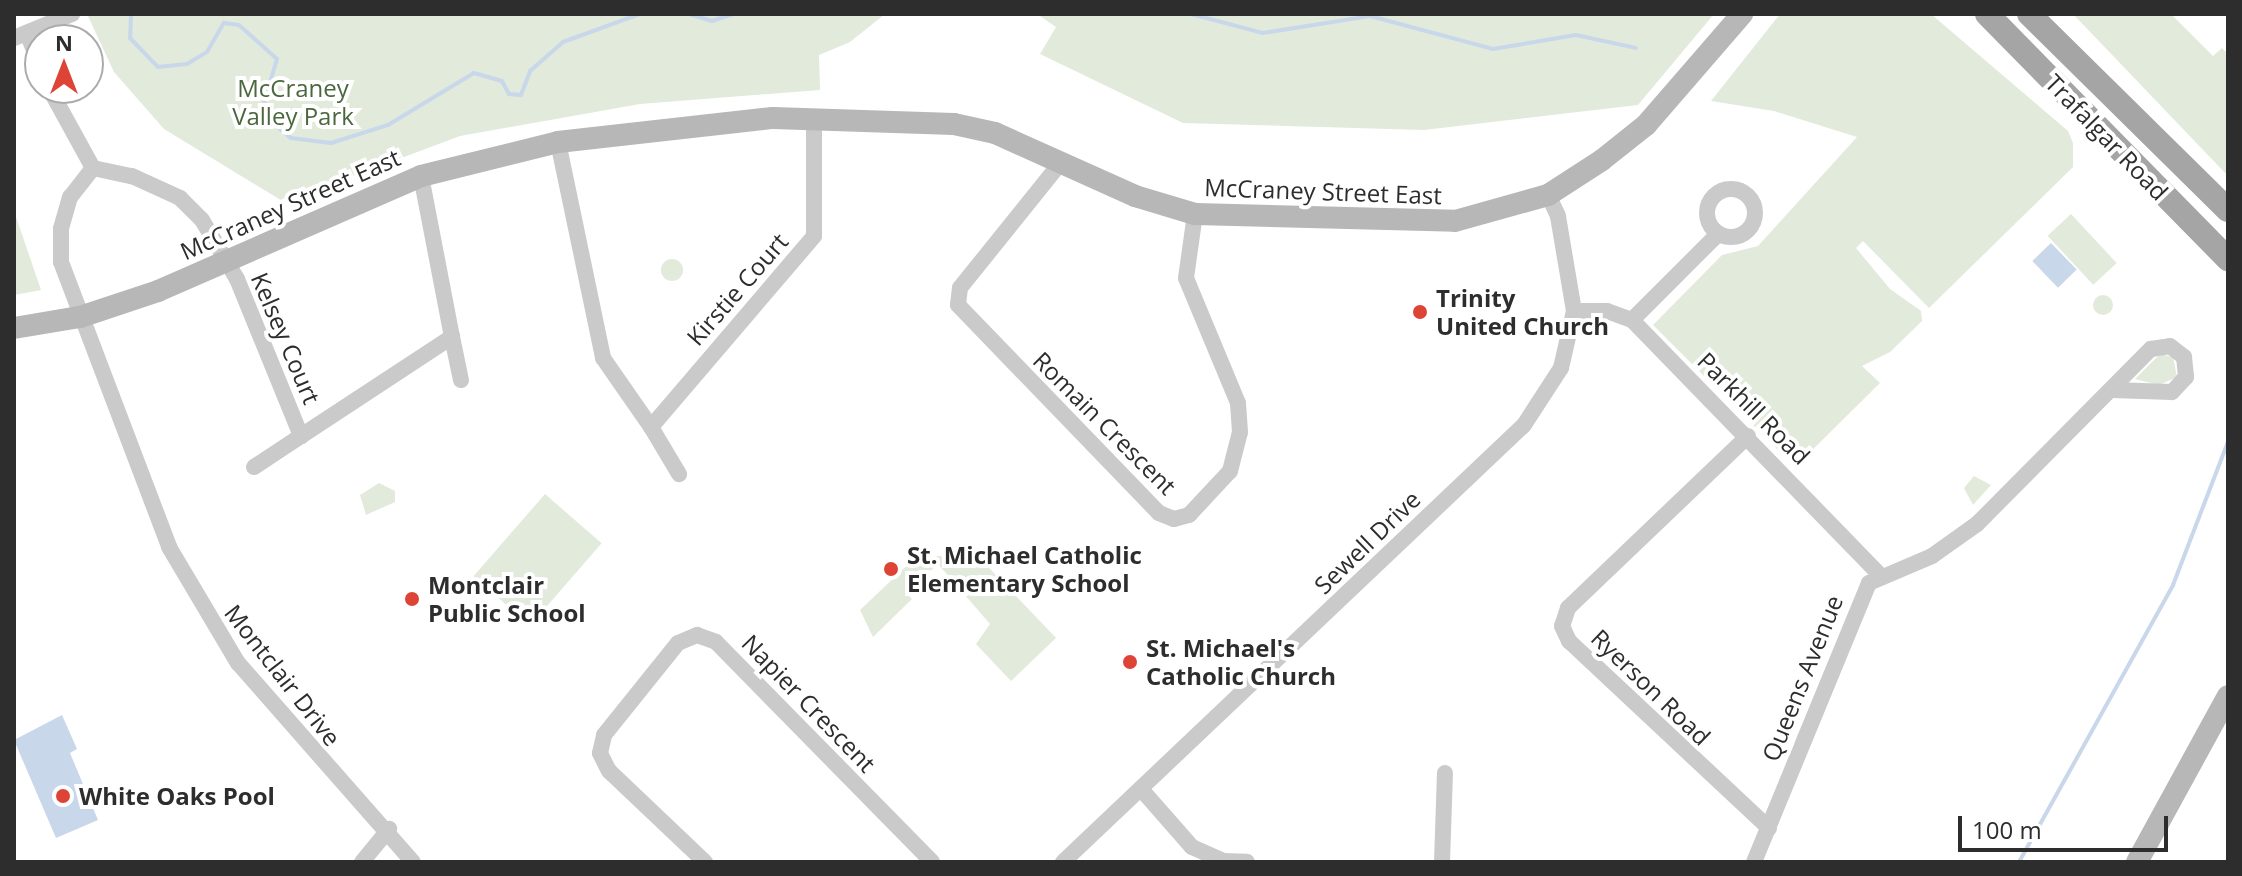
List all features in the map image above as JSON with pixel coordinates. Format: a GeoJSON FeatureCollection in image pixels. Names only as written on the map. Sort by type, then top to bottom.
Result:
{"type":"FeatureCollection","features":[{"type":"Feature","properties":{"kind":"main road","name":"Trafalgar Road"},"geometry":{"type":"LineString","coordinates":[[1987,14],[2228,259]]}},
{"type":"Feature","properties":{"kind":"main road","name":"Trafalgar Road"},"geometry":{"type":"LineString","coordinates":[[2029,14],[2228,210]]}},
{"type":"Feature","properties":{"kind":"street"},"geometry":{"type":"LineString","coordinates":[[21,36],[72,14]]}},
{"type":"Feature","properties":{"kind":"street","name":"McCraney Street East"},"geometry":{"type":"LineString","coordinates":[[14,328],[80,317],[158,291],[421,176],[558,142],[660,127],[814,117],[954,124],[995,133],[1135,196],[1195,214],[1455,221],[1548,195],[1646,125],[1742,14]]}},
{"type":"Feature","properties":{"kind":"street"},"geometry":{"type":"LineString","coordinates":[[58,104],[93,168]]}},
{"type":"Feature","properties":{"kind":"street","name":"Kirstie Court"},"geometry":{"type":"LineString","coordinates":[[651,427],[814,236],[814,117]]}},
{"type":"Feature","properties":{"kind":"street"},"geometry":{"type":"LineString","coordinates":[[558,142],[603,358],[679,474]]}},
{"type":"Feature","properties":{"kind":"street","name":"Romain Crescent"},"geometry":{"type":"LineString","coordinates":[[1062,161],[960,288],[958,305],[1159,513],[1174,519],[1189,515],[1230,471],[1240,432],[1238,403],[1186,278],[1195,214]]}},
{"type":"Feature","properties":{"kind":"street","name":"Kelsey Court"},"geometry":{"type":"LineString","coordinates":[[93,168],[132,176],[180,198],[202,220],[225,260],[301,436]]}},
{"type":"Feature","properties":{"kind":"street","name":"Montclair Drive"},"geometry":{"type":"LineString","coordinates":[[93,168],[70,197],[61,229],[61,262],[169,547],[206,618],[315,756],[389,829],[413,862]]}},
{"type":"Feature","properties":{"kind":"street"},"geometry":{"type":"LineString","coordinates":[[421,176],[461,380]]}},
{"type":"Feature","properties":{"kind":"street","name":"Sewell Drive"},"geometry":{"type":"LineString","coordinates":[[1063,862],[1524,425],[1561,368],[1574,311],[1558,216],[1548,195]]}},
{"type":"Feature","properties":{"kind":"street"},"geometry":{"type":"LineString","coordinates":[[1574,311],[1607,311],[1632,320],[1718,234]]}},
{"type":"Feature","properties":{"kind":"street","name":"Parkhill Road"},"geometry":{"type":"LineString","coordinates":[[1632,320],[1880,575]]}},
{"type":"Feature","properties":{"kind":"street","name":"Kelsey Court"},"geometry":{"type":"LineString","coordinates":[[254,467],[452,337]]}},
{"type":"Feature","properties":{"kind":"street"},"geometry":{"type":"LineString","coordinates":[[1880,575],[1932,556],[1977,524],[2112,390]]}},
{"type":"Feature","properties":{"kind":"street","name":"Ryerson Road"},"geometry":{"type":"LineString","coordinates":[[1748,436],[1568,608],[1562,626],[1569,641],[1769,828]]}},
{"type":"Feature","properties":{"kind":"street","name":"Queens Avenue"},"geometry":{"type":"LineString","coordinates":[[1754,862],[1861,593],[1880,575]]}},
{"type":"Feature","properties":{"kind":"street","name":"Napier Crescent"},"geometry":{"type":"LineString","coordinates":[[705,862],[609,771],[600,753],[604,735],[678,643],[697,635],[716,642],[932,862]]}},
{"type":"Feature","properties":{"kind":"street"},"geometry":{"type":"LineString","coordinates":[[2137,862],[2228,696]]}},
{"type":"Feature","properties":{"kind":"street"},"geometry":{"type":"LineString","coordinates":[[1442,862],[1445,773]]}},
{"type":"Feature","properties":{"kind":"street"},"geometry":{"type":"LineString","coordinates":[[1141,789],[1192,847],[1223,861],[1247,862]]}},
{"type":"Feature","properties":{"kind":"street"},"geometry":{"type":"LineString","coordinates":[[362,862],[389,829]]}},
{"type":"Feature","properties":{"kind":"green space","name":"McCraney Valley Park"},"geometry":{"type":"Polygon","coordinates":[[[87,14],[885,14],[850,42],[819,55],[820,90],[640,104],[460,136],[284,202],[164,129],[114,72],[104,51],[104,24],[92,24],[87,14]]]}},
{"type":"Feature","properties":{"kind":"green space"},"geometry":{"type":"Polygon","coordinates":[[[1037,14],[1714,14],[1638,105],[1424,130],[1183,123],[1040,54],[1056,27],[1037,14]]]}},
{"type":"Feature","properties":{"kind":"green space"},"geometry":{"type":"Polygon","coordinates":[[[1780,14],[1931,14],[2068,131],[2073,143],[2073,167],[1929,308],[1863,241],[1856,248],[1890,289],[1921,311],[1922,321],[1890,352],[1862,366],[1880,383],[1795,467],[1653,325],[1722,255],[1758,246],[1857,137],[1774,111],[1711,101],[1780,14]]]}},
{"type":"Feature","properties":{"kind":"green space"},"geometry":{"type":"Polygon","coordinates":[[[2073,14],[2171,14],[2213,56],[2222,48],[2228,54],[2228,176],[2073,14]]]}},
{"type":"Feature","properties":{"kind":"green space"},"geometry":{"type":"Polygon","coordinates":[[[14,211],[41,290],[14,295],[14,211]]]}},
{"type":"Feature","properties":{"kind":"green space"},"geometry":{"type":"Polygon","coordinates":[[[2071,214],[2117,263],[2093,285],[2048,236],[2071,214]]]}},
{"type":"Feature","properties":{"kind":"green space"},"geometry":{"type":"Polygon","coordinates":[[[672,259],[680,262],[683,270],[680,278],[672,281],[664,278],[661,270],[664,262],[672,259]]]}},
{"type":"Feature","properties":{"kind":"green space"},"geometry":{"type":"Polygon","coordinates":[[[2103,295],[2110,298],[2113,305],[2110,312],[2103,315],[2096,312],[2093,305],[2096,298],[2103,295]]]}},
{"type":"Feature","properties":{"kind":"green space"},"geometry":{"type":"Polygon","coordinates":[[[2160,354],[2173,357],[2177,377],[2159,385],[2135,379],[2160,354]]]}},
{"type":"Feature","properties":{"kind":"green space"},"geometry":{"type":"Polygon","coordinates":[[[1974,476],[1991,485],[1973,505],[1964,488],[1974,476]]]}},
{"type":"Feature","properties":{"kind":"green space"},"geometry":{"type":"Polygon","coordinates":[[[379,483],[395,491],[395,502],[366,515],[360,495],[379,483]]]}},
{"type":"Feature","properties":{"kind":"green space"},"geometry":{"type":"Polygon","coordinates":[[[545,494],[602,543],[530,625],[473,576],[545,494]]]}},
{"type":"Feature","properties":{"kind":"green space"},"geometry":{"type":"Polygon","coordinates":[[[974,552],[1056,638],[1011,681],[976,644],[990,624],[938,564],[906,593],[912,599],[873,637],[860,610],[918,555],[959,557],[974,552]]]}},
{"type":"Feature","properties":{"kind":"water"},"geometry":{"type":"Polygon","coordinates":[[[2051,243],[2077,270],[2058,288],[2032,261],[2051,243]]]}},
{"type":"Feature","properties":{"kind":"water","name":"White Oaks Pool"},"geometry":{"type":"Polygon","coordinates":[[[62,715],[77,749],[70,753],[98,820],[56,838],[14,740],[62,715]]]}},
{"type":"Feature","properties":{"kind":"waterway"},"geometry":{"type":"LineString","coordinates":[[131,14],[130,38],[158,67],[187,64],[207,52],[224,23],[239,25],[277,59],[261,113],[291,138],[331,143],[388,125],[474,73],[502,81],[509,94],[521,95],[530,71],[563,42],[640,14]]}},
{"type":"Feature","properties":{"kind":"waterway"},"geometry":{"type":"LineString","coordinates":[[689,14],[712,21],[733,14]]}},
{"type":"Feature","properties":{"kind":"waterway"},"geometry":{"type":"LineString","coordinates":[[1191,14],[1263,33],[1370,16],[1493,49],[1576,35],[1636,48]]}},
{"type":"Feature","properties":{"kind":"waterway"},"geometry":{"type":"LineString","coordinates":[[2019,862],[2173,585],[2228,442]]}},
{"type":"Feature","properties":{"kind":"place","name":"Trinity United Church"},"geometry":{"type":"Point","coordinates":[1420,312]}},
{"type":"Feature","properties":{"kind":"place","name":"St. Michael Catholic Elementary School"},"geometry":{"type":"Point","coordinates":[891,569]}},
{"type":"Feature","properties":{"kind":"place","name":"Montclair Public School"},"geometry":{"type":"Point","coordinates":[412,599]}},
{"type":"Feature","properties":{"kind":"place","name":"St. Michael's Catholic Church"},"geometry":{"type":"Point","coordinates":[1130,662]}},
{"type":"Feature","properties":{"kind":"place","name":"White Oaks Pool"},"geometry":{"type":"Point","coordinates":[63,796]}}]}
